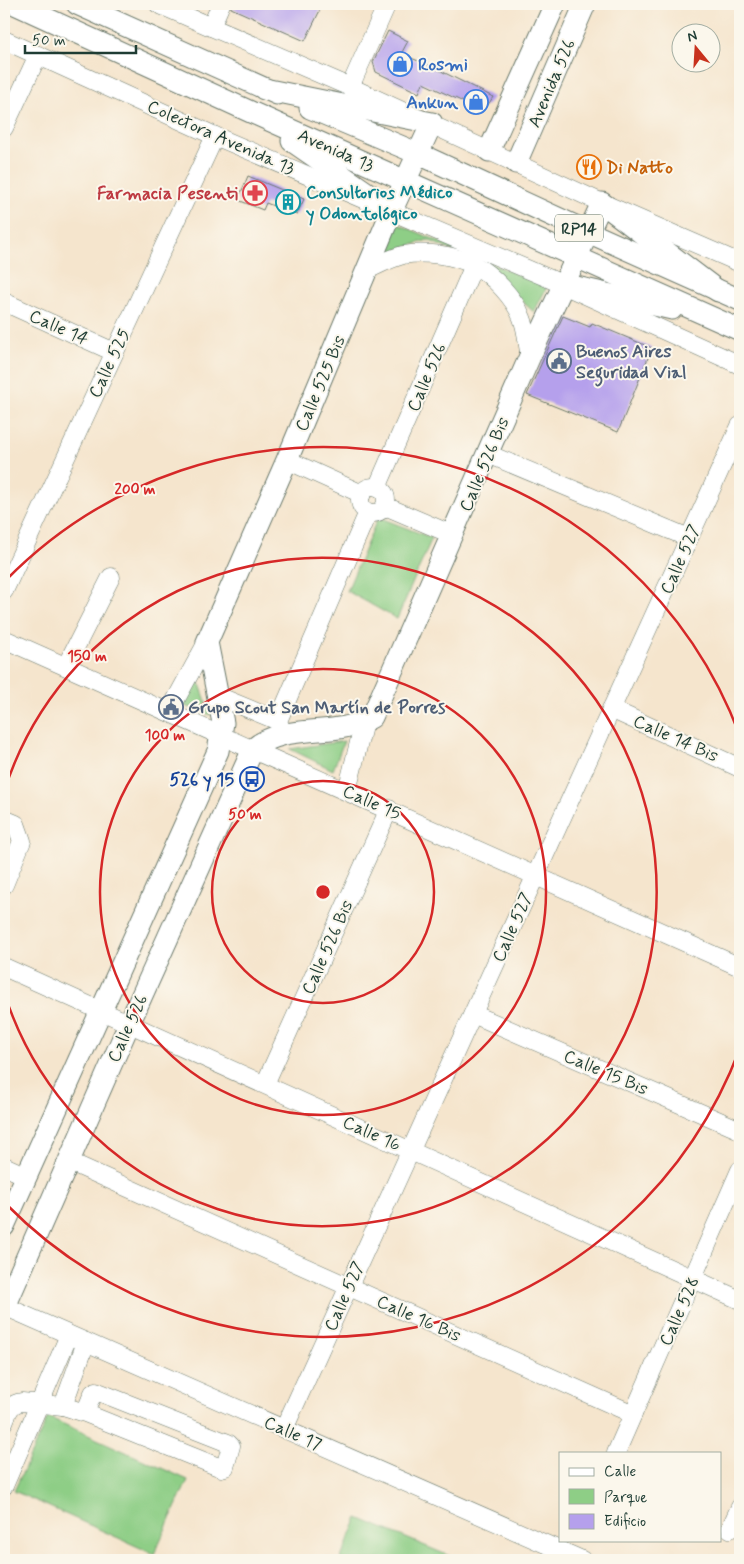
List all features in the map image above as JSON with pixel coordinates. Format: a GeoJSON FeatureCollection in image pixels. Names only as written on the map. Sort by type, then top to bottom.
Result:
{"type":"FeatureCollection","features":[{"type":"Feature","properties":{"kind":"main road","name":"Avenida 13"},"geometry":{"type":"LineString","coordinates":[[15,4],[253,113],[740,330]]}},
{"type":"Feature","properties":{"kind":"main road","name":"Avenida 13"},"geometry":{"type":"LineString","coordinates":[[77,4],[264,89],[419,154],[740,300]]}},
{"type":"Feature","properties":{"kind":"main road","name":"Avenida 526"},"geometry":{"type":"LineString","coordinates":[[489,151],[555,4]]}},
{"type":"Feature","properties":{"kind":"main road","name":"Avenida 526"},"geometry":{"type":"LineString","coordinates":[[516,163],[585,4]]}},
{"type":"Feature","properties":{"kind":"main road"},"geometry":{"type":"LineString","coordinates":[[264,89],[432,123]]}},
{"type":"Feature","properties":{"kind":"main road"},"geometry":{"type":"LineString","coordinates":[[253,113],[392,210]]}},
{"type":"Feature","properties":{"kind":"main road","name":"Calle 525 Bis"},"geometry":{"type":"LineString","coordinates":[[207,642],[287,460],[392,210],[432,123]]}},
{"type":"Feature","properties":{"kind":"main road"},"geometry":{"type":"LineString","coordinates":[[602,203],[718,290]]}},
{"type":"Feature","properties":{"kind":"main road","name":"Calle 526 Bis"},"geometry":{"type":"LineString","coordinates":[[364,722],[372,717],[376,711],[562,284],[602,203]]}},
{"type":"Feature","properties":{"kind":"main road"},"geometry":{"type":"LineString","coordinates":[[562,284],[718,320]]}},
{"type":"Feature","properties":{"kind":"main road"},"geometry":{"type":"LineString","coordinates":[[207,642],[223,723],[221,735]]}},
{"type":"Feature","properties":{"kind":"main road"},"geometry":{"type":"LineString","coordinates":[[253,749],[281,728],[343,728],[364,722]]}},
{"type":"Feature","properties":{"kind":"main road","name":"Calle 526"},"geometry":{"type":"LineString","coordinates":[[4,1226],[218,751],[221,735]]}},
{"type":"Feature","properties":{"kind":"main road","name":"Calle 526"},"geometry":{"type":"LineString","coordinates":[[4,1307],[253,749]]}},
{"type":"Feature","properties":{"kind":"street"},"geometry":{"type":"LineString","coordinates":[[158,4],[432,123],[602,203],[740,263]]}},
{"type":"Feature","properties":{"kind":"street"},"geometry":{"type":"LineString","coordinates":[[211,27],[221,4]]}},
{"type":"Feature","properties":{"kind":"street"},"geometry":{"type":"LineString","coordinates":[[350,87],[387,4]]}},
{"type":"Feature","properties":{"kind":"street","name":"Colectora Avenida 13"},"geometry":{"type":"LineString","coordinates":[[4,40],[215,136],[562,284],[740,365]]}},
{"type":"Feature","properties":{"kind":"street"},"geometry":{"type":"LineString","coordinates":[[4,128],[38,55]]}},
{"type":"Feature","properties":{"kind":"street","name":"Calle 525"},"geometry":{"type":"LineString","coordinates":[[4,591],[215,136]]}},
{"type":"Feature","properties":{"kind":"street"},"geometry":{"type":"LineString","coordinates":[[367,270],[401,255],[439,254],[474,265],[503,288],[516,307],[523,320],[530,356]]}},
{"type":"Feature","properties":{"kind":"street","name":"Calle 526"},"geometry":{"type":"LineString","coordinates":[[370,491],[474,265]]}},
{"type":"Feature","properties":{"kind":"street","name":"Calle 14"},"geometry":{"type":"LineString","coordinates":[[4,302],[114,352]]}},
{"type":"Feature","properties":{"kind":"street","name":"Calle 527"},"geometry":{"type":"LineString","coordinates":[[284,1429],[740,426]]}},
{"type":"Feature","properties":{"kind":"street"},"geometry":{"type":"LineString","coordinates":[[488,454],[689,538]]}},
{"type":"Feature","properties":{"kind":"street"},"geometry":{"type":"LineString","coordinates":[[287,460],[370,491],[381,490],[386,498],[384,506],[379,512],[364,510],[360,502],[370,491]]}},
{"type":"Feature","properties":{"kind":"street"},"geometry":{"type":"LineString","coordinates":[[384,506],[453,535]]}},
{"type":"Feature","properties":{"kind":"street"},"geometry":{"type":"LineString","coordinates":[[218,696],[281,728],[368,512]]}},
{"type":"Feature","properties":{"kind":"street"},"geometry":{"type":"LineString","coordinates":[[66,666],[111,577]]}},
{"type":"Feature","properties":{"kind":"street","name":"Calle 15"},"geometry":{"type":"LineString","coordinates":[[4,639],[739,963]]}},
{"type":"Feature","properties":{"kind":"street","name":"Calle 525 Bis"},"geometry":{"type":"LineString","coordinates":[[169,712],[207,642]]}},
{"type":"Feature","properties":{"kind":"street","name":"Calle 14 Bis"},"geometry":{"type":"LineString","coordinates":[[611,709],[740,768]]}},
{"type":"Feature","properties":{"kind":"street","name":"Calle 526 Bis"},"geometry":{"type":"LineString","coordinates":[[347,791],[364,722]]}},
{"type":"Feature","properties":{"kind":"street","name":"Calle 526 Bis"},"geometry":{"type":"LineString","coordinates":[[265,1084],[388,809]]}},
{"type":"Feature","properties":{"kind":"street"},"geometry":{"type":"LineString","coordinates":[[4,819],[16,824],[22,841],[4,885]]}},
{"type":"Feature","properties":{"kind":"street","name":"Calle 16"},"geometry":{"type":"LineString","coordinates":[[4,967],[740,1300]]}},
{"type":"Feature","properties":{"kind":"street","name":"Calle 15 Bis"},"geometry":{"type":"LineString","coordinates":[[472,1014],[740,1130]]}},
{"type":"Feature","properties":{"kind":"street","name":"Calle 16 Bis"},"geometry":{"type":"LineString","coordinates":[[68,1161],[633,1414]]}},
{"type":"Feature","properties":{"kind":"street"},"geometry":{"type":"LineString","coordinates":[[4,1166],[26,1176]]}},
{"type":"Feature","properties":{"kind":"street","name":"Calle 528"},"geometry":{"type":"LineString","coordinates":[[616,1452],[740,1170]]}},
{"type":"Feature","properties":{"kind":"street","name":"Calle 17"},"geometry":{"type":"LineString","coordinates":[[4,1307],[574,1554]]}},
{"type":"Feature","properties":{"kind":"street"},"geometry":{"type":"LineString","coordinates":[[4,1486],[69,1335]]}},
{"type":"Feature","properties":{"kind":"street"},"geometry":{"type":"LineString","coordinates":[[63,1406],[86,1342]]}},
{"type":"Feature","properties":{"kind":"street"},"geometry":{"type":"LineString","coordinates":[[4,1422],[10,1408],[16,1402],[63,1406],[85,1413],[221,1468],[226,1467],[231,1446],[228,1443],[96,1391],[93,1393],[85,1413]]}},
{"type":"Feature","properties":{"kind":"street"},"geometry":{"type":"LineString","coordinates":[[730,1529],[740,1507]]}},
{"type":"Feature","properties":{"kind":"green space"},"geometry":{"type":"Polygon","coordinates":[[[398,224],[547,287],[534,312],[479,263],[428,240],[384,254],[398,224]]]}},
{"type":"Feature","properties":{"kind":"green space"},"geometry":{"type":"Polygon","coordinates":[[[378,517],[432,538],[397,619],[347,591],[378,517]]]}},
{"type":"Feature","properties":{"kind":"green space"},"geometry":{"type":"Polygon","coordinates":[[[197,676],[211,715],[182,705],[197,676]]]}},
{"type":"Feature","properties":{"kind":"green space"},"geometry":{"type":"Polygon","coordinates":[[[344,741],[333,770],[290,749],[344,741]]]}},
{"type":"Feature","properties":{"kind":"green space"},"geometry":{"type":"Polygon","coordinates":[[[48,1417],[188,1480],[154,1554],[14,1491],[48,1417]]]}},
{"type":"Feature","properties":{"kind":"green space"},"geometry":{"type":"Polygon","coordinates":[[[358,1518],[459,1560],[340,1560],[358,1518]]]}},
{"type":"Feature","properties":{"kind":"building"},"geometry":{"type":"Polygon","coordinates":[[[231,4],[323,4],[305,41],[231,8],[231,4]]]}},
{"type":"Feature","properties":{"kind":"building","name":"Rosmi"},"geometry":{"type":"Polygon","coordinates":[[[388,31],[408,41],[401,54],[431,66],[493,97],[488,105],[476,108],[423,83],[419,93],[376,72],[373,62],[388,31]]]}},
{"type":"Feature","properties":{"kind":"building"},"geometry":{"type":"Polygon","coordinates":[[[248,176],[304,199],[297,215],[266,203],[263,210],[238,200],[248,176]]]}},
{"type":"Feature","properties":{"kind":"building"},"geometry":{"type":"Polygon","coordinates":[[[563,316],[590,327],[592,323],[652,348],[618,432],[527,395],[563,316]]]}},
{"type":"Feature","properties":{"kind":"place","name":"Rosmi"},"geometry":{"type":"Point","coordinates":[400,64]}},
{"type":"Feature","properties":{"kind":"place","name":"Ankun"},"geometry":{"type":"Point","coordinates":[476,102]}},
{"type":"Feature","properties":{"kind":"place","name":"Di Natto"},"geometry":{"type":"Point","coordinates":[589,167]}},
{"type":"Feature","properties":{"kind":"place","name":"Farmacia Pesenti"},"geometry":{"type":"Point","coordinates":[255,193]}},
{"type":"Feature","properties":{"kind":"place","name":"Consultorios Médico y Odontológico"},"geometry":{"type":"Point","coordinates":[288,202]}},
{"type":"Feature","properties":{"kind":"place","name":"Buenos Aires Seguridad Vial"},"geometry":{"type":"Point","coordinates":[559,361]}},
{"type":"Feature","properties":{"kind":"place","name":"Grupo Scout San Martín de Porres"},"geometry":{"type":"Point","coordinates":[171,707]}},
{"type":"Feature","properties":{"kind":"place","name":"526 y 15"},"geometry":{"type":"Point","coordinates":[252,779]}}]}
